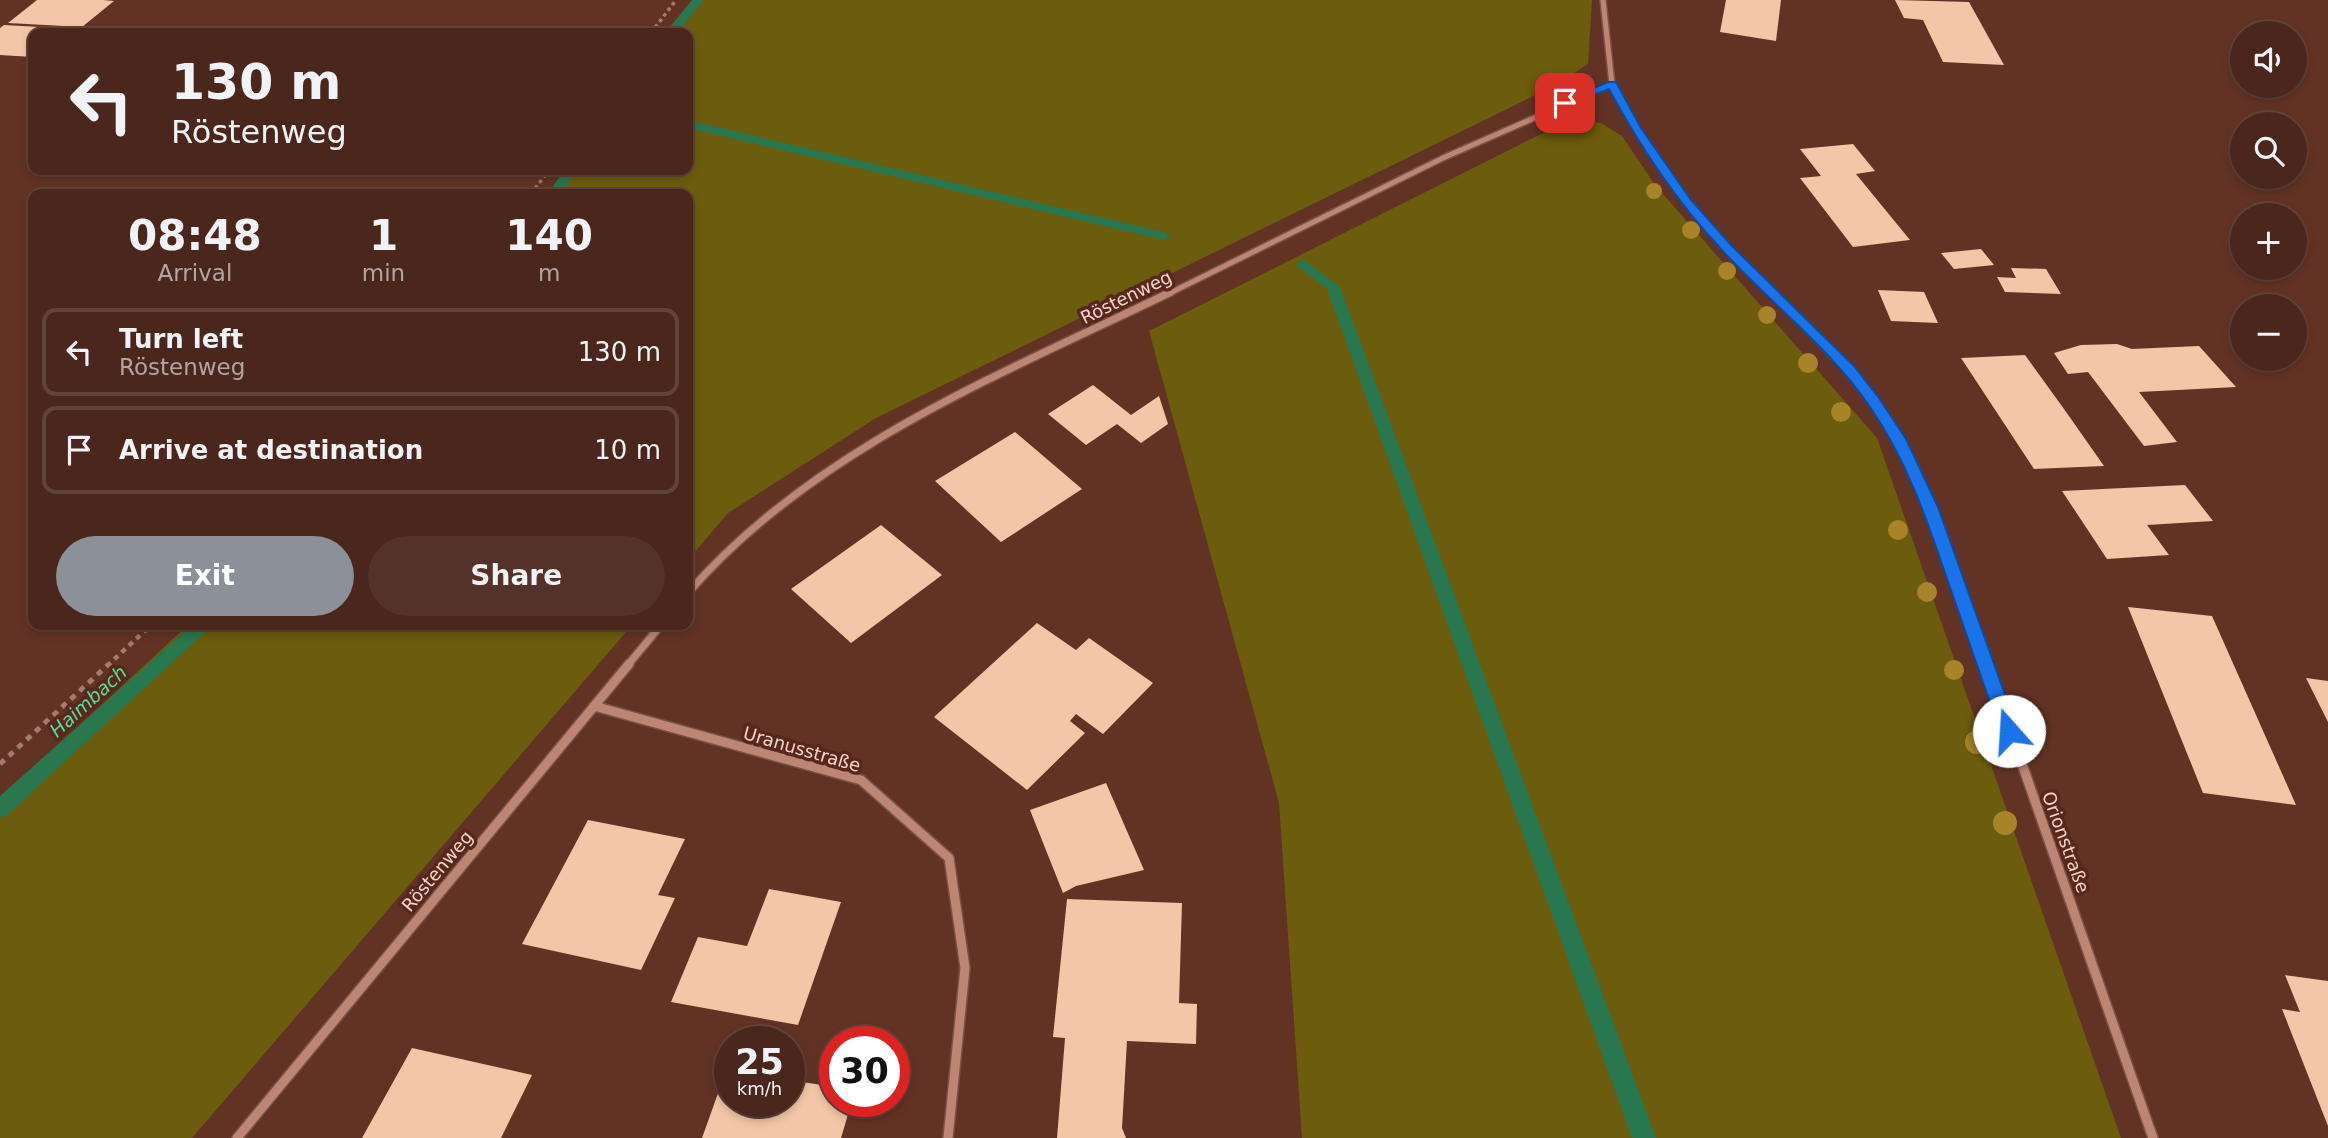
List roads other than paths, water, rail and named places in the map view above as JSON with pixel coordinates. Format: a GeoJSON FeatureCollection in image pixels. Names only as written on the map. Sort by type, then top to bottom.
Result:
{"type":"FeatureCollection","features":[{"type":"Feature","properties":{"kind":"street","name":"Orionstraße"},"geometry":{"type":"LineString","coordinates":[[1603,0],[1612,84],[1635,128],[1686,203],[1726,248],[1849,370],[1901,443],[1930,507],[1956,577],[2153,1138]]}},
{"type":"Feature","properties":{"kind":"street","name":"Röstenweg"},"geometry":{"type":"LineString","coordinates":[[693,588],[734,544],[791,498],[856,453],[968,394],[1433,163],[1518,122],[1612,84]]}},
{"type":"Feature","properties":{"kind":"street","name":"Röstenweg"},"geometry":{"type":"LineString","coordinates":[[237,1138],[657,630]]}},
{"type":"Feature","properties":{"kind":"street","name":"Uranusstraße"},"geometry":{"type":"LineString","coordinates":[[594,706],[860,780],[949,858],[965,968],[948,1138]]}},
{"type":"Feature","properties":{"kind":"waterway","name":"Haimbach"},"geometry":{"type":"LineString","coordinates":[[675,28],[698,0]]}},
{"type":"Feature","properties":{"kind":"waterway"},"geometry":{"type":"LineString","coordinates":[[693,125],[1164,236]]}},
{"type":"Feature","properties":{"kind":"waterway","name":"Haimbach"},"geometry":{"type":"LineString","coordinates":[[558,189],[567,175]]}},
{"type":"Feature","properties":{"kind":"waterway"},"geometry":{"type":"LineString","coordinates":[[1303,264],[1333,287],[1644,1138]]}},
{"type":"Feature","properties":{"kind":"waterway","name":"Haimbach"},"geometry":{"type":"LineString","coordinates":[[0,809],[198,630]]}}]}
